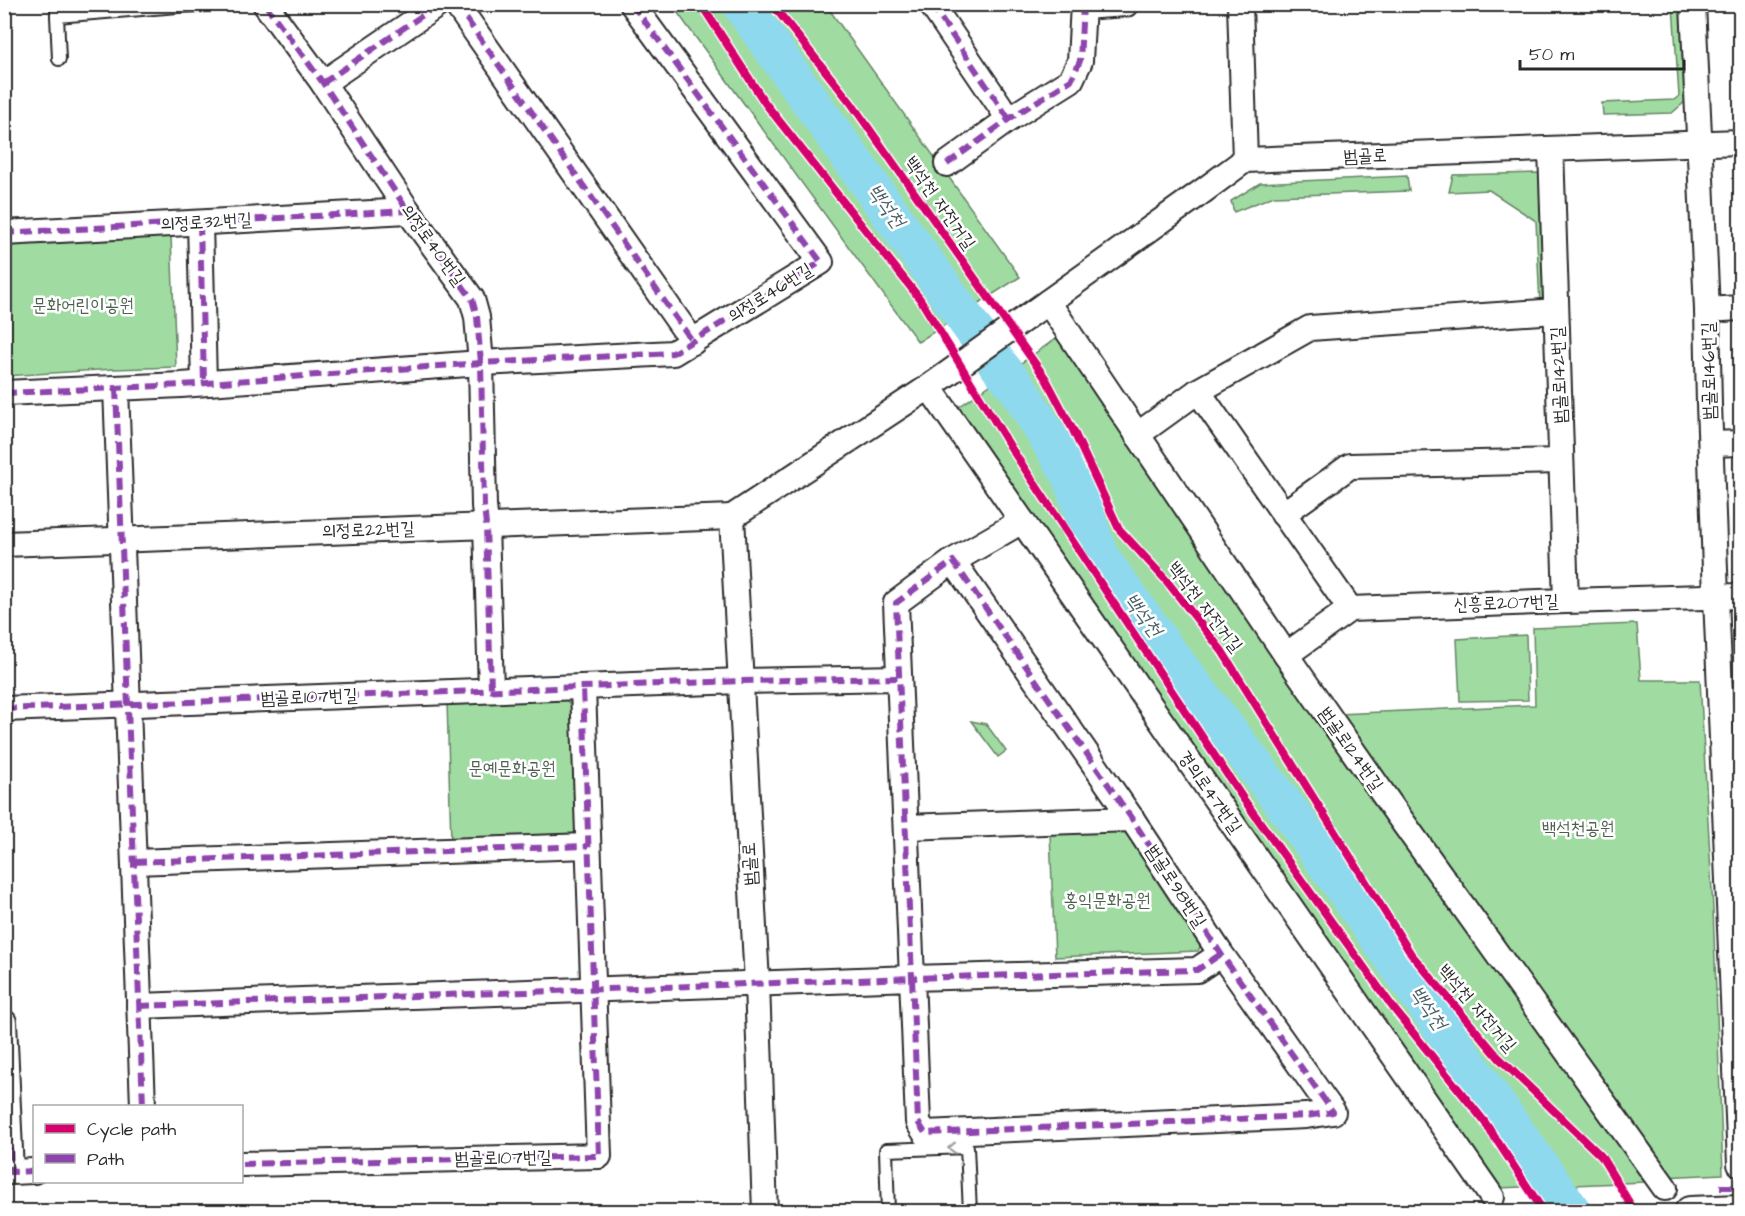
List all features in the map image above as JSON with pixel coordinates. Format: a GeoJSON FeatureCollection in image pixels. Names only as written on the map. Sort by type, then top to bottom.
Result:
{"type":"FeatureCollection","features":[{"type":"Feature","properties":{"kind":"street","name":"의정로40번길"},"geometry":{"type":"LineString","coordinates":[[265,4],[323,83],[408,211],[472,298],[477,318],[481,363],[486,525]]}},
{"type":"Feature","properties":{"kind":"street"},"geometry":{"type":"LineString","coordinates":[[323,83],[439,4]]}},
{"type":"Feature","properties":{"kind":"street"},"geometry":{"type":"LineString","coordinates":[[456,4],[693,342]]}},
{"type":"Feature","properties":{"kind":"street","name":"의정로46번길"},"geometry":{"type":"LineString","coordinates":[[4,393],[204,383],[481,363],[673,353],[821,262],[632,4]]}},
{"type":"Feature","properties":{"kind":"street"},"geometry":{"type":"LineString","coordinates":[[931,4],[1009,119]]}},
{"type":"Feature","properties":{"kind":"street"},"geometry":{"type":"LineString","coordinates":[[946,164],[1009,119],[1071,80],[1080,61],[1083,5],[1126,4]]}},
{"type":"Feature","properties":{"kind":"street"},"geometry":{"type":"LineString","coordinates":[[732,517],[929,387],[1245,160],[1240,4]]}},
{"type":"Feature","properties":{"kind":"street","name":"범골로146번길"},"geometry":{"type":"LineString","coordinates":[[1693,4],[1707,310],[1708,404],[1716,597],[1731,714],[1740,1164]]}},
{"type":"Feature","properties":{"kind":"street","name":"범골로"},"geometry":{"type":"LineString","coordinates":[[1245,160],[1740,142]]}},
{"type":"Feature","properties":{"kind":"street","name":"범골로142번길"},"geometry":{"type":"LineString","coordinates":[[1551,149],[1566,601]]}},
{"type":"Feature","properties":{"kind":"street","name":"의정로32번길"},"geometry":{"type":"LineString","coordinates":[[4,233],[408,211]]}},
{"type":"Feature","properties":{"kind":"street"},"geometry":{"type":"LineString","coordinates":[[200,223],[204,383]]}},
{"type":"Feature","properties":{"kind":"street","name":"범골로124번길"},"geometry":{"type":"LineString","coordinates":[[1043,305],[1137,435],[1420,847],[1665,1188]]}},
{"type":"Feature","properties":{"kind":"street"},"geometry":{"type":"LineString","coordinates":[[1707,310],[1740,308]]}},
{"type":"Feature","properties":{"kind":"street"},"geometry":{"type":"LineString","coordinates":[[1137,435],[1198,391],[1310,328],[1556,311]]}},
{"type":"Feature","properties":{"kind":"street","name":"경의로47번길"},"geometry":{"type":"LineString","coordinates":[[929,387],[1492,1197]]}},
{"type":"Feature","properties":{"kind":"street"},"geometry":{"type":"LineString","coordinates":[[116,388],[143,1105]]}},
{"type":"Feature","properties":{"kind":"street"},"geometry":{"type":"LineString","coordinates":[[1198,391],[1350,609],[1286,655]]}},
{"type":"Feature","properties":{"kind":"street"},"geometry":{"type":"LineString","coordinates":[[1711,444],[1740,443]]}},
{"type":"Feature","properties":{"kind":"street"},"geometry":{"type":"LineString","coordinates":[[1283,514],[1350,466],[1562,461]]}},
{"type":"Feature","properties":{"kind":"street","name":"범골로"},"geometry":{"type":"LineString","coordinates":[[732,517],[757,983],[765,1212]]}},
{"type":"Feature","properties":{"kind":"street","name":"의정로22번길"},"geometry":{"type":"LineString","coordinates":[[4,544],[732,517]]}},
{"type":"Feature","properties":{"kind":"street"},"geometry":{"type":"LineString","coordinates":[[953,561],[1022,521]]}},
{"type":"Feature","properties":{"kind":"street"},"geometry":{"type":"LineString","coordinates":[[486,525],[490,690]]}},
{"type":"Feature","properties":{"kind":"street","name":"범골로98번길"},"geometry":{"type":"LineString","coordinates":[[953,561],[1132,819],[1221,954],[1333,1112],[1294,1117],[925,1133],[918,1122],[896,603],[953,561]]}},
{"type":"Feature","properties":{"kind":"street","name":"신흥로207번길"},"geometry":{"type":"LineString","coordinates":[[1350,609],[1740,596]]}},
{"type":"Feature","properties":{"kind":"street","name":"범골로107번길"},"geometry":{"type":"LineString","coordinates":[[4,709],[740,681],[899,678]]}},
{"type":"Feature","properties":{"kind":"street","name":"범골로107번길"},"geometry":{"type":"LineString","coordinates":[[243,1164],[599,1156],[583,687]]}},
{"type":"Feature","properties":{"kind":"street"},"geometry":{"type":"LineString","coordinates":[[906,827],[1132,819]]}},
{"type":"Feature","properties":{"kind":"street"},"geometry":{"type":"LineString","coordinates":[[134,862],[588,846]]}},
{"type":"Feature","properties":{"kind":"street"},"geometry":{"type":"LineString","coordinates":[[139,1006],[757,983],[1197,970],[1221,954]]}},
{"type":"Feature","properties":{"kind":"street"},"geometry":{"type":"LineString","coordinates":[[4,1022],[11,1172],[33,1171]]}},
{"type":"Feature","properties":{"kind":"street"},"geometry":{"type":"LineString","coordinates":[[1690,1212],[1740,1210]]}},
{"type":"Feature","properties":{"kind":"lane"},"geometry":{"type":"LineString","coordinates":[[59,59],[57,10],[222,4]]}},
{"type":"Feature","properties":{"kind":"lane"},"geometry":{"type":"LineString","coordinates":[[888,1212],[886,1150],[967,1147],[970,1212]]}},
{"type":"Feature","properties":{"kind":"green space"},"geometry":{"type":"Polygon","coordinates":[[[672,5],[826,5],[1020,277],[918,342],[672,5]]]}},
{"type":"Feature","properties":{"kind":"green space"},"geometry":{"type":"Polygon","coordinates":[[[1673,5],[1688,5],[1694,94],[1672,113],[1603,115],[1602,103],[1674,100],[1679,96],[1673,5]]]}},
{"type":"Feature","properties":{"kind":"green space"},"geometry":{"type":"Polygon","coordinates":[[[1543,173],[1549,305],[1540,305],[1536,221],[1489,190],[1449,192],[1453,175],[1543,173]]]}},
{"type":"Feature","properties":{"kind":"green space"},"geometry":{"type":"Polygon","coordinates":[[[1407,176],[1409,191],[1274,196],[1234,212],[1231,201],[1260,183],[1407,176]]]}},
{"type":"Feature","properties":{"kind":"green space","name":"문화어린이공원"},"geometry":{"type":"Polygon","coordinates":[[[171,236],[176,367],[5,376],[4,243],[171,236]]]}},
{"type":"Feature","properties":{"kind":"green space"},"geometry":{"type":"Polygon","coordinates":[[[1061,335],[1645,1182],[1499,1188],[956,409],[1061,335]]]}},
{"type":"Feature","properties":{"kind":"green space","name":"백석천공원"},"geometry":{"type":"Polygon","coordinates":[[[1637,624],[1641,680],[1700,680],[1713,909],[1723,1174],[1662,1177],[1339,714],[1535,705],[1533,628],[1637,624]]]}},
{"type":"Feature","properties":{"kind":"green space"},"geometry":{"type":"Polygon","coordinates":[[[1526,635],[1528,700],[1460,701],[1457,639],[1526,635]]]}},
{"type":"Feature","properties":{"kind":"green space","name":"문예문화공원"},"geometry":{"type":"Polygon","coordinates":[[[564,698],[572,706],[577,829],[570,838],[451,842],[447,701],[564,698]]]}},
{"type":"Feature","properties":{"kind":"green space"},"geometry":{"type":"Polygon","coordinates":[[[971,721],[986,724],[1006,751],[998,757],[971,721]]]}},
{"type":"Feature","properties":{"kind":"green space","name":"홍익문화공원"},"geometry":{"type":"Polygon","coordinates":[[[1125,830],[1202,943],[1198,951],[1055,957],[1050,833],[1125,830]]]}},
{"type":"Feature","properties":{"kind":"waterway","name":"백석천"},"geometry":{"type":"LineString","coordinates":[[741,4],[997,363],[1019,390],[1071,475],[1099,556],[1166,650],[1293,816],[1572,1212]]}},
{"type":"Feature","properties":{"kind":"marked path"},"geometry":{"type":"LineString","coordinates":[[265,4],[323,83],[408,211],[472,299],[477,317],[481,363],[491,690]]}},
{"type":"Feature","properties":{"kind":"marked path"},"geometry":{"type":"LineString","coordinates":[[323,83],[439,4]]}},
{"type":"Feature","properties":{"kind":"marked path"},"geometry":{"type":"LineString","coordinates":[[456,4],[693,342]]}},
{"type":"Feature","properties":{"kind":"marked path"},"geometry":{"type":"LineString","coordinates":[[4,393],[181,385],[481,363],[673,353],[821,262],[632,4]]}},
{"type":"Feature","properties":{"kind":"marked path"},"geometry":{"type":"LineString","coordinates":[[931,4],[1009,119]]}},
{"type":"Feature","properties":{"kind":"marked path"},"geometry":{"type":"LineString","coordinates":[[947,164],[1009,119],[1071,80],[1080,61],[1083,4]]}},
{"type":"Feature","properties":{"kind":"marked path"},"geometry":{"type":"LineString","coordinates":[[1083,7],[1126,4]]}},
{"type":"Feature","properties":{"kind":"marked path"},"geometry":{"type":"LineString","coordinates":[[4,233],[408,211]]}},
{"type":"Feature","properties":{"kind":"marked path"},"geometry":{"type":"LineString","coordinates":[[200,223],[204,383]]}},
{"type":"Feature","properties":{"kind":"marked path"},"geometry":{"type":"LineString","coordinates":[[116,388],[143,1105]]}},
{"type":"Feature","properties":{"kind":"marked path"},"geometry":{"type":"LineString","coordinates":[[139,1006],[912,978],[918,1122],[925,1133],[1306,1116],[1333,1112],[1221,954],[1132,819],[953,561],[896,603],[912,978],[1197,970],[1221,954]]}},
{"type":"Feature","properties":{"kind":"marked path"},"geometry":{"type":"LineString","coordinates":[[4,709],[740,681],[899,678]]}},
{"type":"Feature","properties":{"kind":"marked path"},"geometry":{"type":"LineString","coordinates":[[243,1164],[599,1156],[583,687]]}},
{"type":"Feature","properties":{"kind":"marked path"},"geometry":{"type":"LineString","coordinates":[[134,862],[588,846]]}},
{"type":"Feature","properties":{"kind":"marked path"},"geometry":{"type":"LineString","coordinates":[[4,1022],[11,1172],[33,1171]]}},
{"type":"Feature","properties":{"kind":"marked path"},"geometry":{"type":"LineString","coordinates":[[1720,1187],[1740,1187]]}},
{"type":"Feature","properties":{"kind":"cycle path"},"geometry":{"type":"LineString","coordinates":[[701,4],[765,103],[920,299],[1013,451],[1242,797],[1394,1009],[1484,1121],[1544,1212]]}},
{"type":"Feature","properties":{"kind":"cycle path","name":"백석천 자전거길"},"geometry":{"type":"LineString","coordinates":[[772,4],[851,103],[1046,379],[1073,430],[1119,529],[1165,579],[1222,651],[1411,954],[1499,1058],[1601,1156],[1635,1212]]}}]}
